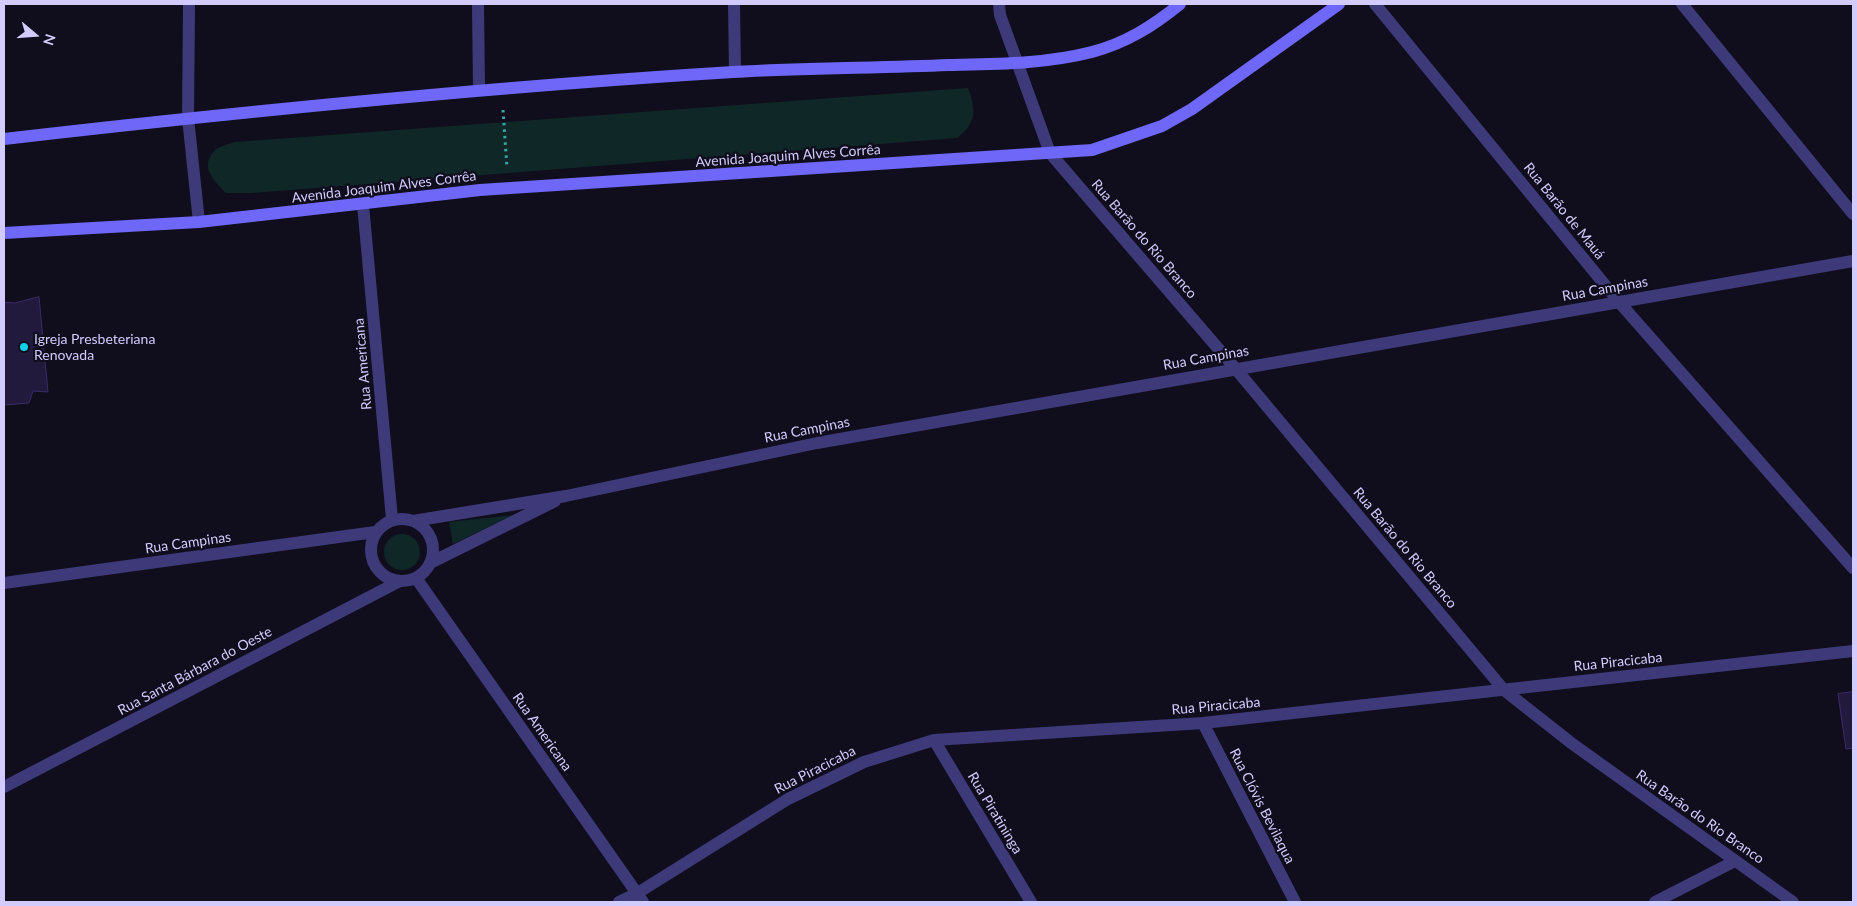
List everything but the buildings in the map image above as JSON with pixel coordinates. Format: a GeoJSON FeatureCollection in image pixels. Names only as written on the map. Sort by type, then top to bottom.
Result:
{"type":"FeatureCollection","features":[{"type":"Feature","properties":{"kind":"main road"},"geometry":{"type":"LineString","coordinates":[[4,139],[188,118],[479,90],[735,72],[1018,63],[1090,52],[1124,42],[1156,24],[1180,4]]}},
{"type":"Feature","properties":{"kind":"main road","name":"Avenida Joaquim Alves Corrêa"},"geometry":{"type":"LineString","coordinates":[[4,233],[199,222],[508,188],[1092,150],[1162,126],[1192,109],[1339,4]]}},
{"type":"Feature","properties":{"kind":"street"},"geometry":{"type":"LineString","coordinates":[[189,4],[188,118],[199,222]]}},
{"type":"Feature","properties":{"kind":"street"},"geometry":{"type":"LineString","coordinates":[[478,4],[479,90]]}},
{"type":"Feature","properties":{"kind":"street"},"geometry":{"type":"LineString","coordinates":[[734,4],[735,72]]}},
{"type":"Feature","properties":{"kind":"street"},"geometry":{"type":"LineString","coordinates":[[999,4],[1000,15],[1050,153]]}},
{"type":"Feature","properties":{"kind":"street","name":"Rua Barão de Mauá"},"geometry":{"type":"LineString","coordinates":[[1375,4],[1619,302],[1853,568]]}},
{"type":"Feature","properties":{"kind":"street"},"geometry":{"type":"LineString","coordinates":[[1682,4],[1853,214]]}},
{"type":"Feature","properties":{"kind":"street","name":"Rua Barão do Rio Branco"},"geometry":{"type":"LineString","coordinates":[[1050,153],[1235,368],[1504,690],[1570,742],[1793,902]]}},
{"type":"Feature","properties":{"kind":"street","name":"Rua Americana"},"geometry":{"type":"LineString","coordinates":[[363,205],[392,520]]}},
{"type":"Feature","properties":{"kind":"street","name":"Rua Campinas"},"geometry":{"type":"LineString","coordinates":[[413,520],[566,496],[817,443],[1235,368],[1853,261]]}},
{"type":"Feature","properties":{"kind":"street","name":"Rua Campinas"},"geometry":{"type":"LineString","coordinates":[[430,564],[566,496]]}},
{"type":"Feature","properties":{"kind":"street"},"geometry":{"type":"LineString","coordinates":[[402,518],[413,520],[422,525],[429,534],[432,544],[430,564],[416,578],[400,581],[386,578],[372,562],[370,552],[376,532],[383,524],[392,520],[402,518]]}},
{"type":"Feature","properties":{"kind":"street","name":"Rua Campinas"},"geometry":{"type":"LineString","coordinates":[[4,583],[376,532]]}},
{"type":"Feature","properties":{"kind":"street","name":"Rua Americana"},"geometry":{"type":"LineString","coordinates":[[416,578],[640,898]]}},
{"type":"Feature","properties":{"kind":"street","name":"Rua Santa Bárbara do Oeste"},"geometry":{"type":"LineString","coordinates":[[4,787],[400,581]]}},
{"type":"Feature","properties":{"kind":"street","name":"Rua Piracicaba"},"geometry":{"type":"LineString","coordinates":[[619,902],[640,898],[788,800],[864,762],[934,740],[1203,724],[1853,651]]}},
{"type":"Feature","properties":{"kind":"street","name":"Rua Clóvis Bevilaqua"},"geometry":{"type":"LineString","coordinates":[[1203,724],[1295,902]]}},
{"type":"Feature","properties":{"kind":"street","name":"Rua Piratininga"},"geometry":{"type":"LineString","coordinates":[[934,740],[1031,902]]}},
{"type":"Feature","properties":{"kind":"street"},"geometry":{"type":"LineString","coordinates":[[1655,902],[1735,860]]}},
{"type":"Feature","properties":{"kind":"path"},"geometry":{"type":"LineString","coordinates":[[502,89],[508,188]]}},
{"type":"Feature","properties":{"kind":"green space"},"geometry":{"type":"Polygon","coordinates":[[[968,88],[973,116],[968,127],[957,138],[252,193],[226,193],[213,178],[208,167],[208,161],[216,149],[235,142],[968,88]]]}},
{"type":"Feature","properties":{"kind":"green space"},"geometry":{"type":"Polygon","coordinates":[[[513,515],[453,544],[449,522],[513,515]]]}},
{"type":"Feature","properties":{"kind":"green space"},"geometry":{"type":"Polygon","coordinates":[[[402,534],[409,535],[415,539],[419,545],[419,559],[415,565],[409,569],[402,570],[395,569],[389,565],[385,559],[384,552],[385,545],[389,539],[395,535],[402,534]]]}},
{"type":"Feature","properties":{"kind":"place","name":"Igreja Presbeteriana Renovada"},"geometry":{"type":"Point","coordinates":[24,347]}}]}
